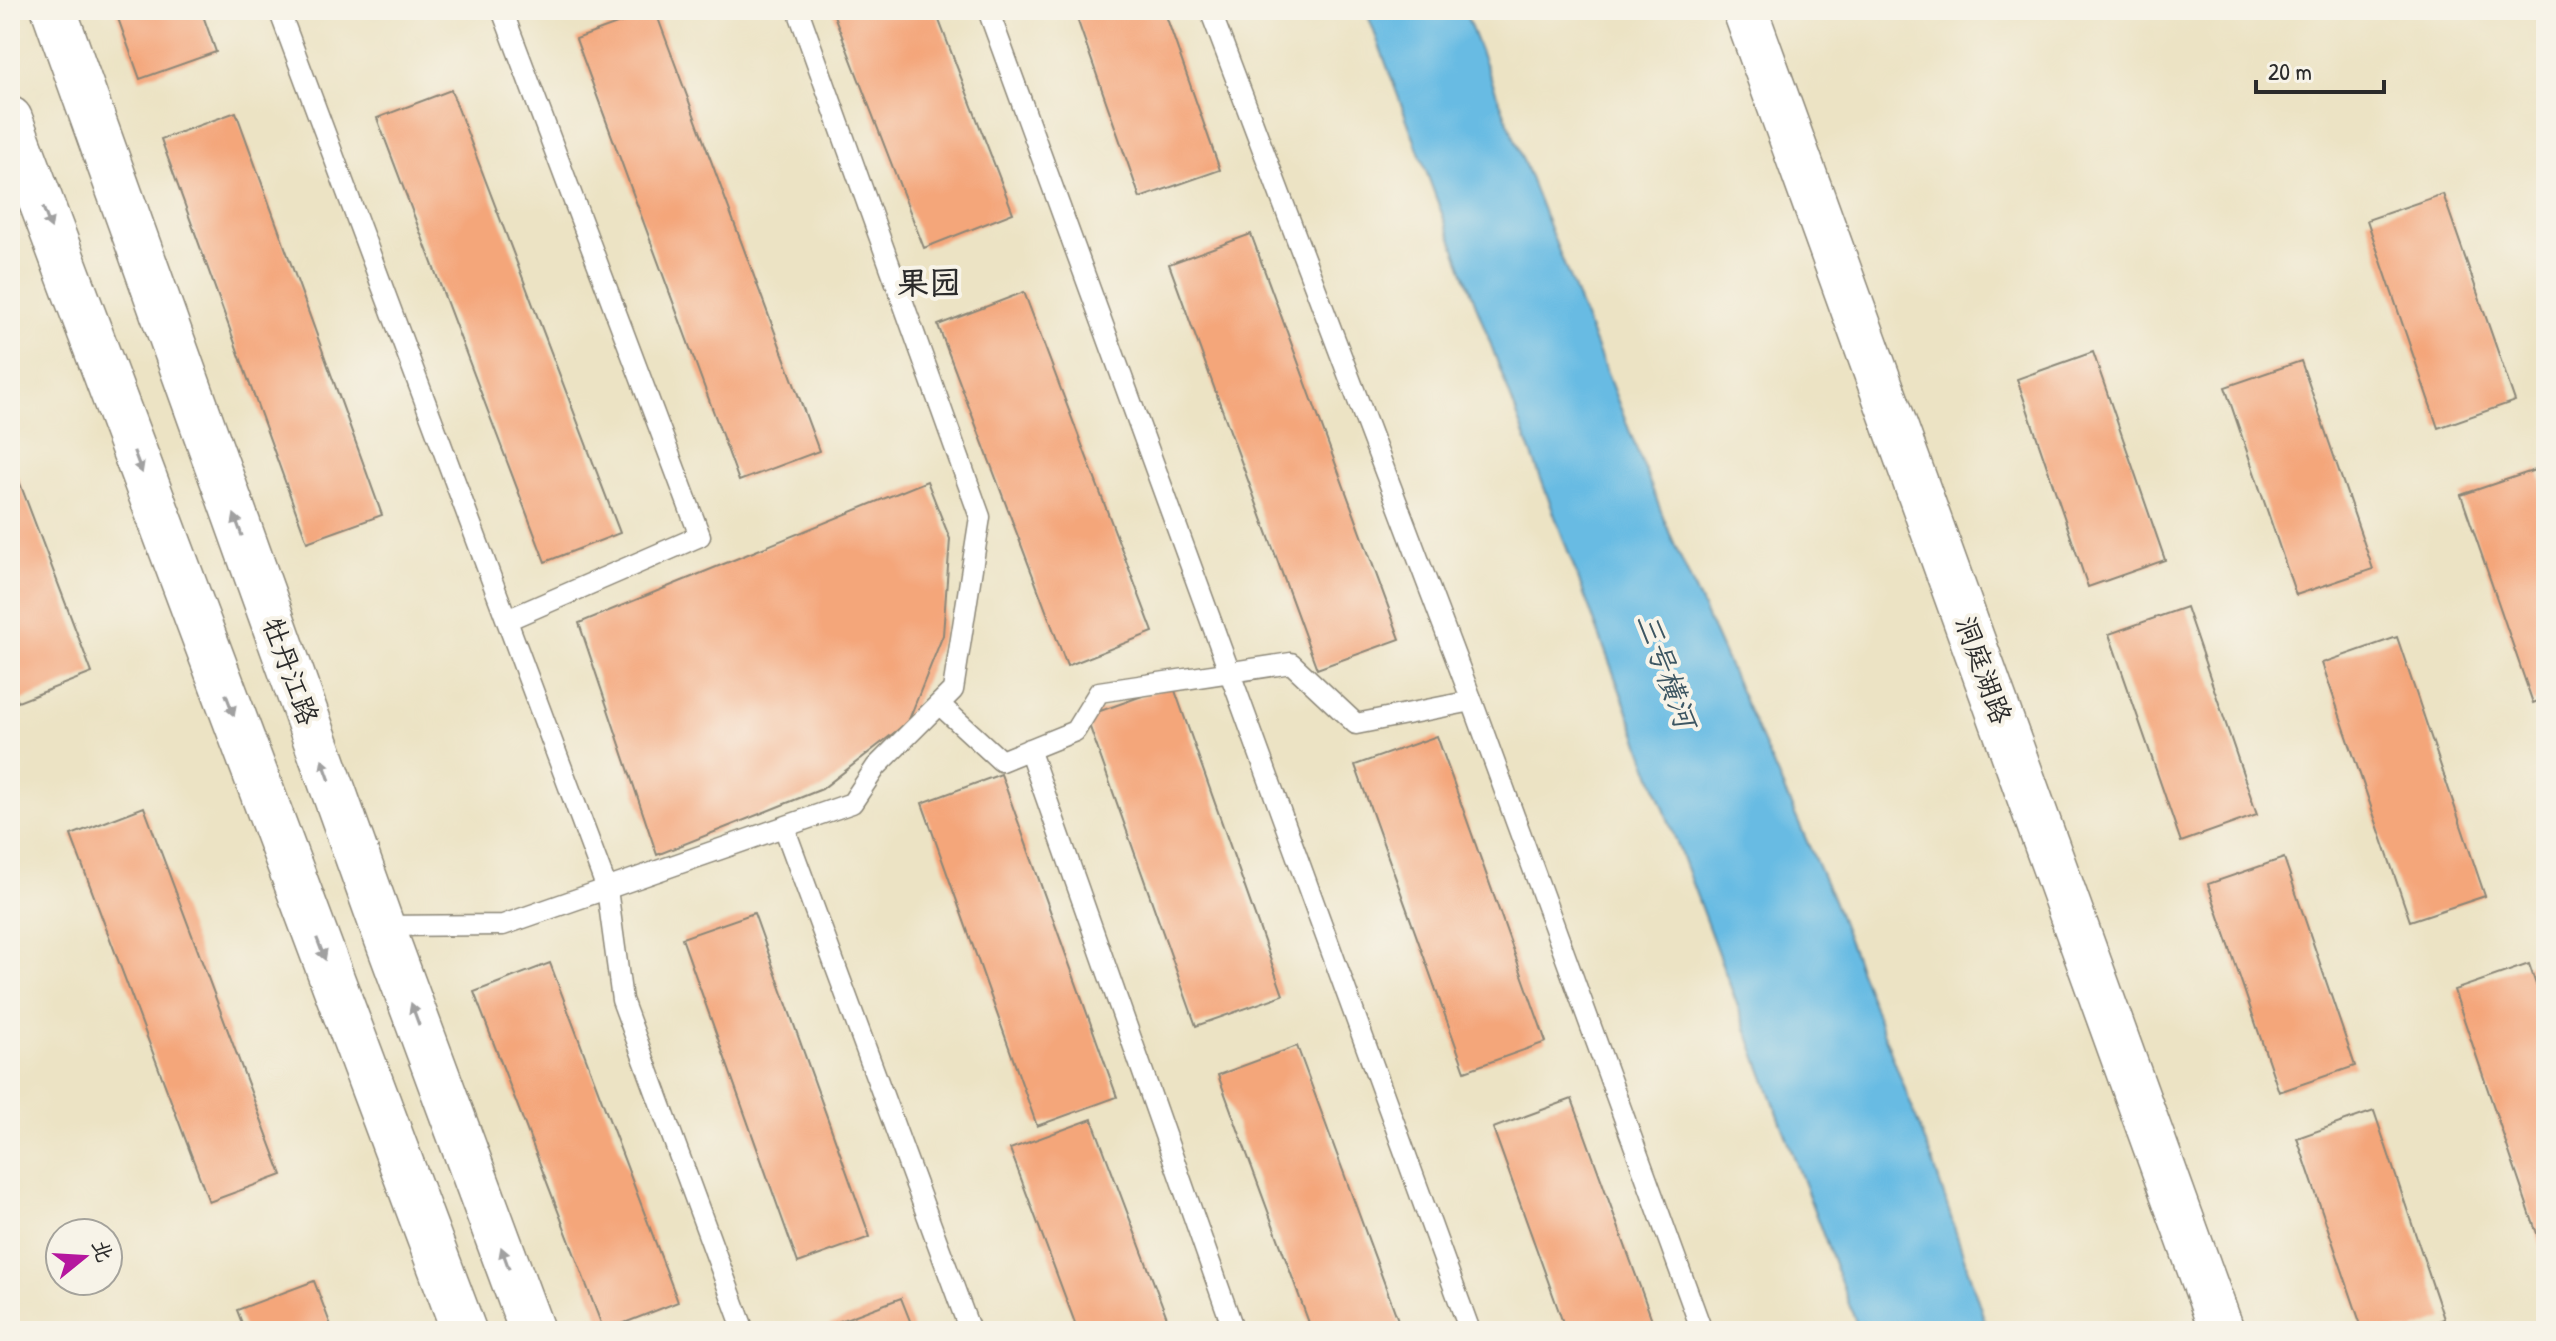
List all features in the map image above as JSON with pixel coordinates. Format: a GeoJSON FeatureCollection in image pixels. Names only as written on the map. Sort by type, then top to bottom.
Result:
{"type":"FeatureCollection","features":[{"type":"Feature","properties":{"kind":"street","name":"牡丹江路"},"geometry":{"type":"LineString","coordinates":[[54,10],[382,926],[532,1331]]}},
{"type":"Feature","properties":{"kind":"street","name":"洞庭湖路"},"geometry":{"type":"LineString","coordinates":[[1745,10],[2222,1331]]}},
{"type":"Feature","properties":{"kind":"street"},"geometry":{"type":"LineString","coordinates":[[10,119],[464,1331]]}},
{"type":"Feature","properties":{"kind":"lane"},"geometry":{"type":"LineString","coordinates":[[279,10],[607,889],[622,1000],[744,1331]]}},
{"type":"Feature","properties":{"kind":"lane"},"geometry":{"type":"LineString","coordinates":[[502,10],[700,536],[507,620]]}},
{"type":"Feature","properties":{"kind":"lane"},"geometry":{"type":"LineString","coordinates":[[382,926],[503,925],[852,803],[876,767],[953,690],[980,517],[798,10]]}},
{"type":"Feature","properties":{"kind":"lane"},"geometry":{"type":"LineString","coordinates":[[988,10],[1226,670],[1470,1331]]}},
{"type":"Feature","properties":{"kind":"lane"},"geometry":{"type":"LineString","coordinates":[[1210,10],[1472,701],[1702,1331]]}},
{"type":"Feature","properties":{"kind":"lane"},"geometry":{"type":"LineString","coordinates":[[939,704],[1001,761],[1075,731],[1099,692],[1226,670],[1291,663],[1356,724],[1472,701]]}},
{"type":"Feature","properties":{"kind":"lane"},"geometry":{"type":"LineString","coordinates":[[1029,749],[1234,1331]]}},
{"type":"Feature","properties":{"kind":"lane"},"geometry":{"type":"LineString","coordinates":[[784,827],[970,1331]]}},
{"type":"Feature","properties":{"kind":"water","name":"三号横河"},"geometry":{"type":"Polygon","coordinates":[[[1366,10],[1464,10],[1670,534],[1833,900],[1934,1165],[1988,1331],[1859,1331],[1366,10]]]}},
{"type":"Feature","properties":{"kind":"building"},"geometry":{"type":"Polygon","coordinates":[[[115,10],[201,10],[216,52],[140,79],[115,10]]]}},
{"type":"Feature","properties":{"kind":"building"},"geometry":{"type":"Polygon","coordinates":[[[655,10],[819,451],[739,481],[576,39],[655,10]]]}},
{"type":"Feature","properties":{"kind":"building"},"geometry":{"type":"Polygon","coordinates":[[[832,10],[935,10],[1013,213],[924,248],[832,10]]]}},
{"type":"Feature","properties":{"kind":"building"},"geometry":{"type":"Polygon","coordinates":[[[1074,10],[1164,10],[1220,170],[1140,198],[1074,10]]]}},
{"type":"Feature","properties":{"kind":"building"},"geometry":{"type":"Polygon","coordinates":[[[451,90],[620,533],[545,562],[377,118],[451,90]]]}},
{"type":"Feature","properties":{"kind":"building"},"geometry":{"type":"Polygon","coordinates":[[[236,112],[382,515],[307,542],[161,139],[236,112]]]}},
{"type":"Feature","properties":{"kind":"building"},"geometry":{"type":"Polygon","coordinates":[[[2443,194],[2515,401],[2438,428],[2367,220],[2443,194]]]}},
{"type":"Feature","properties":{"kind":"building"},"geometry":{"type":"Polygon","coordinates":[[[1251,234],[1400,639],[1317,669],[1169,264],[1251,234]]]}},
{"type":"Feature","properties":{"kind":"building"},"geometry":{"type":"Polygon","coordinates":[[[1024,292],[1153,632],[1067,666],[938,325],[1024,292]]]}},
{"type":"Feature","properties":{"kind":"building"},"geometry":{"type":"Polygon","coordinates":[[[2093,352],[2165,560],[2088,587],[2017,379],[2093,352]]]}},
{"type":"Feature","properties":{"kind":"building"},"geometry":{"type":"Polygon","coordinates":[[[2301,361],[2373,569],[2296,595],[2225,387],[2301,361]]]}},
{"type":"Feature","properties":{"kind":"building"},"geometry":{"type":"Polygon","coordinates":[[[10,457],[92,673],[18,702],[10,682],[10,457]]]}},
{"type":"Feature","properties":{"kind":"building"},"geometry":{"type":"Polygon","coordinates":[[[2538,469],[2546,494],[2546,698],[2533,703],[2461,495],[2538,469]]]}},
{"type":"Feature","properties":{"kind":"building"},"geometry":{"type":"Polygon","coordinates":[[[927,481],[950,539],[943,635],[908,722],[822,789],[657,855],[579,623],[927,481]]]}},
{"type":"Feature","properties":{"kind":"building"},"geometry":{"type":"Polygon","coordinates":[[[2186,607],[2257,815],[2181,842],[2109,634],[2186,607]]]}},
{"type":"Feature","properties":{"kind":"building"},"geometry":{"type":"Polygon","coordinates":[[[2397,637],[2485,896],[2410,921],[2322,663],[2397,637]]]}},
{"type":"Feature","properties":{"kind":"building"},"geometry":{"type":"Polygon","coordinates":[[[1173,685],[1283,995],[1196,1026],[1086,716],[1173,685]]]}},
{"type":"Feature","properties":{"kind":"building"},"geometry":{"type":"Polygon","coordinates":[[[1437,736],[1546,1042],[1465,1071],[1355,765],[1437,736]]]}},
{"type":"Feature","properties":{"kind":"building"},"geometry":{"type":"Polygon","coordinates":[[[1001,774],[1117,1097],[1037,1126],[922,803],[1001,774]]]}},
{"type":"Feature","properties":{"kind":"building"},"geometry":{"type":"Polygon","coordinates":[[[144,807],[282,1175],[209,1202],[71,835],[144,807]]]}},
{"type":"Feature","properties":{"kind":"building"},"geometry":{"type":"Polygon","coordinates":[[[2284,858],[2355,1066],[2279,1092],[2208,884],[2284,858]]]}},
{"type":"Feature","properties":{"kind":"building"},"geometry":{"type":"Polygon","coordinates":[[[754,913],[870,1237],[798,1263],[682,938],[754,913]]]}},
{"type":"Feature","properties":{"kind":"building"},"geometry":{"type":"Polygon","coordinates":[[[550,963],[678,1302],[604,1331],[474,992],[550,963]]]}},
{"type":"Feature","properties":{"kind":"building"},"geometry":{"type":"Polygon","coordinates":[[[2529,964],[2546,1014],[2546,1247],[2542,1249],[2454,990],[2529,964]]]}},
{"type":"Feature","properties":{"kind":"building"},"geometry":{"type":"Polygon","coordinates":[[[1297,1046],[1402,1331],[1312,1331],[1218,1075],[1297,1046]]]}},
{"type":"Feature","properties":{"kind":"building"},"geometry":{"type":"Polygon","coordinates":[[[1572,1099],[1656,1331],[1566,1331],[1493,1128],[1572,1099]]]}},
{"type":"Feature","properties":{"kind":"building"},"geometry":{"type":"Polygon","coordinates":[[[2374,1111],[2444,1319],[2410,1331],[2363,1331],[2297,1138],[2374,1111]]]}},
{"type":"Feature","properties":{"kind":"building"},"geometry":{"type":"Polygon","coordinates":[[[1092,1119],[1172,1331],[1078,1331],[1010,1149],[1092,1119]]]}},
{"type":"Feature","properties":{"kind":"building"},"geometry":{"type":"Polygon","coordinates":[[[314,1281],[333,1331],[245,1331],[237,1310],[314,1281]]]}},
{"type":"Feature","properties":{"kind":"building"},"geometry":{"type":"Polygon","coordinates":[[[901,1298],[914,1331],[832,1331],[829,1325],[901,1298]]]}},
{"type":"Feature","properties":{"kind":"district","name":"果园"},"geometry":{"type":"Point","coordinates":[929,282]}}]}
